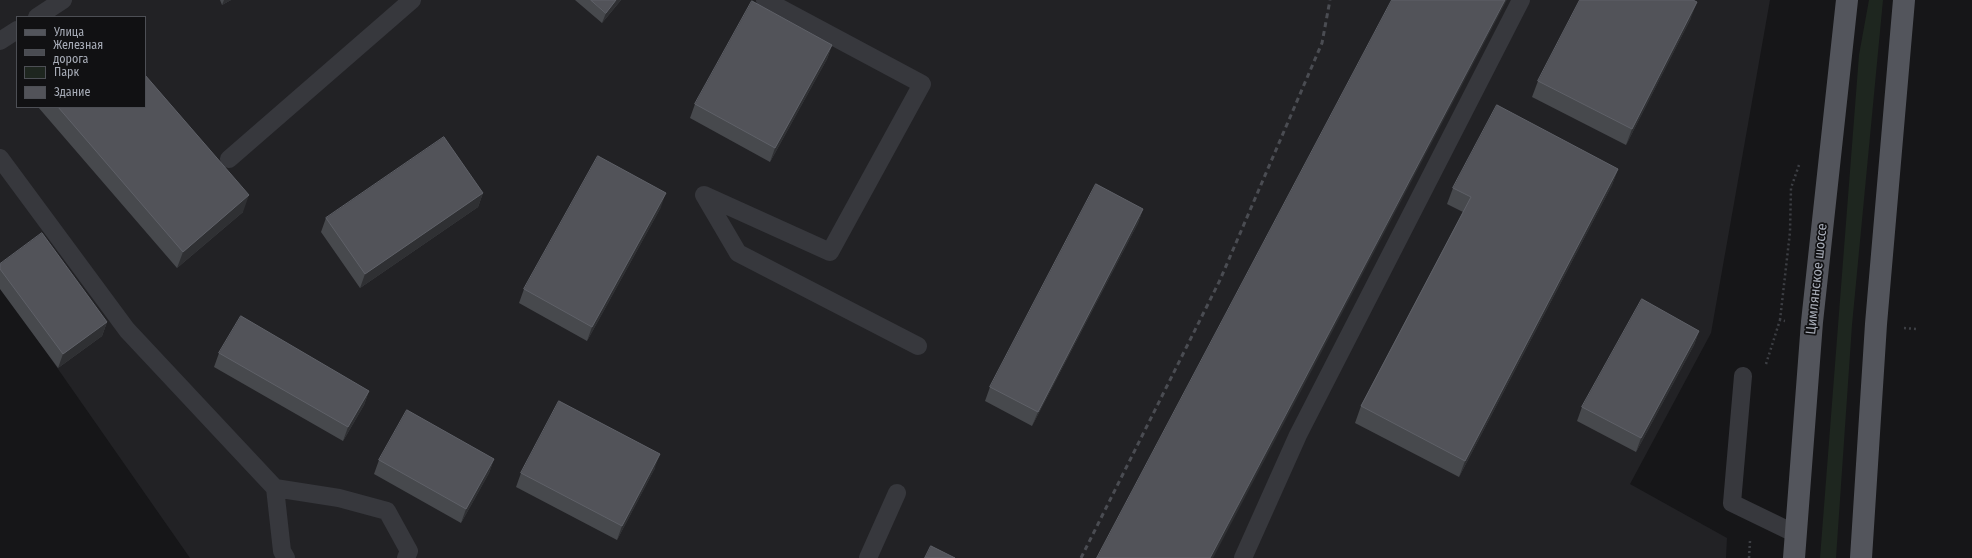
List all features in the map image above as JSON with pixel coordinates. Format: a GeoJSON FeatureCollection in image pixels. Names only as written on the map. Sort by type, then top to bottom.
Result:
{"type":"FeatureCollection","features":[{"type":"Feature","properties":{"kind":"main road","name":"Цимлянское шоссе"},"geometry":{"type":"LineString","coordinates":[[1794,558],[1812,322],[1847,0]]}},
{"type":"Feature","properties":{"kind":"main road"},"geometry":{"type":"LineString","coordinates":[[1861,558],[1876,324],[1904,0]]}},
{"type":"Feature","properties":{"kind":"lane"},"geometry":{"type":"LineString","coordinates":[[229,159],[412,0]]}},
{"type":"Feature","properties":{"kind":"lane"},"geometry":{"type":"LineString","coordinates":[[765,0],[922,84],[830,252],[704,195],[738,253],[918,346]]}},
{"type":"Feature","properties":{"kind":"lane"},"geometry":{"type":"LineString","coordinates":[[1243,558],[1298,434],[1521,0]]}},
{"type":"Feature","properties":{"kind":"lane"},"geometry":{"type":"LineString","coordinates":[[38,16],[60,1]]}},
{"type":"Feature","properties":{"kind":"lane"},"geometry":{"type":"LineString","coordinates":[[0,41],[16,31]]}},
{"type":"Feature","properties":{"kind":"lane"},"geometry":{"type":"LineString","coordinates":[[0,158],[127,330],[275,488],[282,551],[286,558]]}},
{"type":"Feature","properties":{"kind":"lane"},"geometry":{"type":"LineString","coordinates":[[1742,376],[1732,503],[1796,534]]}},
{"type":"Feature","properties":{"kind":"lane"},"geometry":{"type":"LineString","coordinates":[[275,488],[339,498],[387,511],[409,551],[406,558]]}},
{"type":"Feature","properties":{"kind":"lane"},"geometry":{"type":"LineString","coordinates":[[868,558],[897,493]]}},
{"type":"Feature","properties":{"kind":"shaded area"},"geometry":{"type":"Polygon","coordinates":[[[0,0],[1770,0],[1711,333],[1630,484],[1727,538],[1726,558],[190,558],[0,286],[0,0]]]}},
{"type":"Feature","properties":{"kind":"green space"},"geometry":{"type":"Polygon","coordinates":[[[1869,0],[1883,0],[1852,325],[1836,558],[1820,558],[1859,55],[1869,0]]]}},
{"type":"Feature","properties":{"kind":"building"},"geometry":{"type":"Polygon","coordinates":[[[591,0],[616,0],[606,13],[591,0]]]}},
{"type":"Feature","properties":{"kind":"building"},"geometry":{"type":"Polygon","coordinates":[[[1392,0],[1505,0],[1210,558],[1097,558],[1392,0]]]}},
{"type":"Feature","properties":{"kind":"building"},"geometry":{"type":"Polygon","coordinates":[[[1580,0],[1693,0],[1697,2],[1632,129],[1538,81],[1580,0]]]}},
{"type":"Feature","properties":{"kind":"building"},"geometry":{"type":"Polygon","coordinates":[[[752,1],[832,45],[775,148],[695,104],[752,1]]]}},
{"type":"Feature","properties":{"kind":"building"},"geometry":{"type":"Polygon","coordinates":[[[146,76],[249,195],[183,252],[59,108],[146,108],[146,76]]]}},
{"type":"Feature","properties":{"kind":"building"},"geometry":{"type":"Polygon","coordinates":[[[1497,105],[1618,169],[1465,461],[1361,406],[1471,197],[1453,188],[1497,105]]]}},
{"type":"Feature","properties":{"kind":"building"},"geometry":{"type":"Polygon","coordinates":[[[444,137],[483,193],[365,274],[326,218],[444,137]]]}},
{"type":"Feature","properties":{"kind":"building"},"geometry":{"type":"Polygon","coordinates":[[[598,156],[666,193],[592,327],[524,289],[598,156]]]}},
{"type":"Feature","properties":{"kind":"building"},"geometry":{"type":"Polygon","coordinates":[[[1096,184],[1143,209],[1038,412],[990,387],[1096,184]]]}},
{"type":"Feature","properties":{"kind":"building"},"geometry":{"type":"Polygon","coordinates":[[[42,233],[107,322],[63,354],[0,269],[0,264],[42,233]]]}},
{"type":"Feature","properties":{"kind":"building"},"geometry":{"type":"Polygon","coordinates":[[[1642,299],[1699,331],[1641,438],[1582,407],[1642,299]]]}},
{"type":"Feature","properties":{"kind":"building"},"geometry":{"type":"Polygon","coordinates":[[[241,316],[369,391],[348,427],[219,353],[241,316]]]}},
{"type":"Feature","properties":{"kind":"building"},"geometry":{"type":"Polygon","coordinates":[[[559,401],[660,454],[622,526],[521,473],[559,401]]]}},
{"type":"Feature","properties":{"kind":"building"},"geometry":{"type":"Polygon","coordinates":[[[407,410],[494,459],[466,509],[379,460],[407,410]]]}},
{"type":"Feature","properties":{"kind":"building"},"geometry":{"type":"Polygon","coordinates":[[[931,546],[955,558],[925,558],[931,546]]]}},
{"type":"Feature","properties":{"kind":"railway"},"geometry":{"type":"LineString","coordinates":[[1081,558],[1220,280],[1322,43],[1330,0]]}}]}
